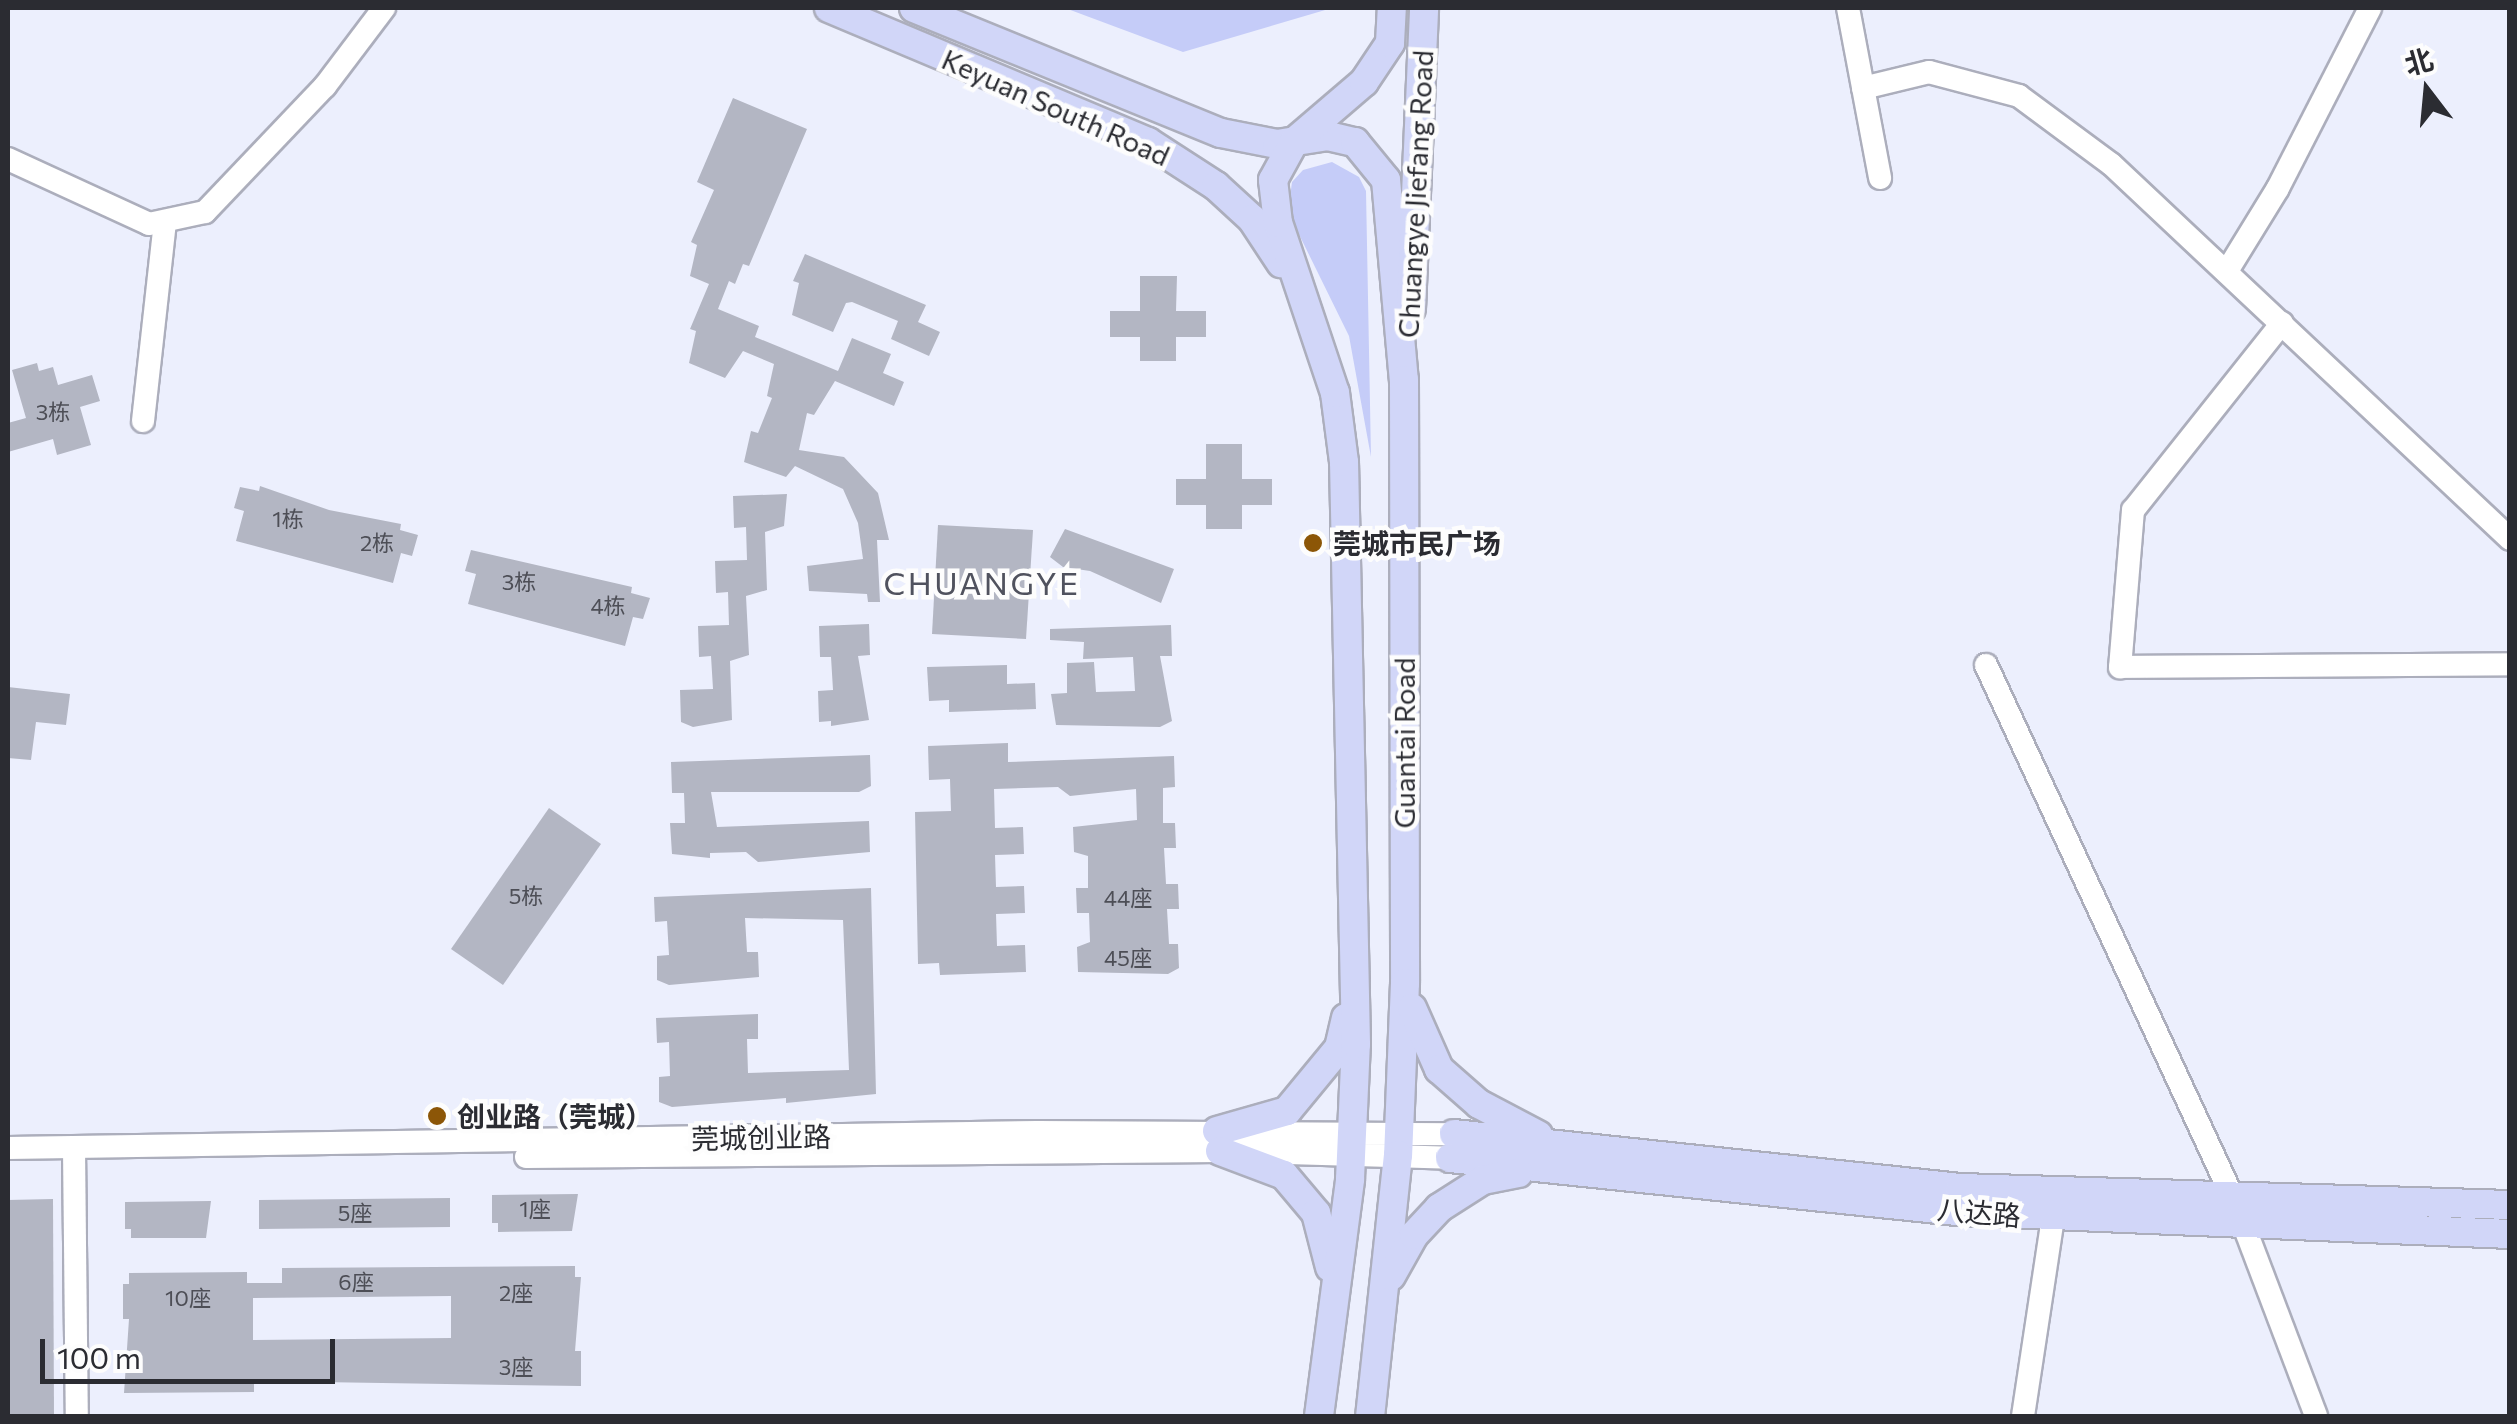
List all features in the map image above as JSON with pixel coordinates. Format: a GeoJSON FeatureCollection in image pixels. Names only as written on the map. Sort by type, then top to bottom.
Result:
{"type":"FeatureCollection","features":[{"type":"Feature","properties":{"kind":"main road","name":"Keyuan South Road"},"geometry":{"type":"LineString","coordinates":[[830,8],[1148,142],[1216,186],[1252,219],[1296,284]]}},
{"type":"Feature","properties":{"kind":"main road","name":"Keyuan South Road"},"geometry":{"type":"LineString","coordinates":[[914,8],[1221,133],[1294,142]]}},
{"type":"Feature","properties":{"kind":"main road"},"geometry":{"type":"LineString","coordinates":[[1296,284],[1272,202],[1280,159],[1324,114],[1364,82],[1390,43],[1392,8]]}},
{"type":"Feature","properties":{"kind":"main road","name":"Chuangye Jiefang Road"},"geometry":{"type":"LineString","coordinates":[[1404,380],[1422,154],[1424,8]]}},
{"type":"Feature","properties":{"kind":"main road"},"geometry":{"type":"LineString","coordinates":[[1221,133],[1324,114]]}},
{"type":"Feature","properties":{"kind":"main road","name":"Guantai Road"},"geometry":{"type":"LineString","coordinates":[[1294,142],[1328,136],[1355,142],[1386,180],[1404,380],[1405,983],[1398,1144],[1370,1416]]}},
{"type":"Feature","properties":{"kind":"main road","name":"Guantai Road"},"geometry":{"type":"LineString","coordinates":[[1296,284],[1334,393],[1344,462],[1356,978],[1353,1142],[1319,1416]]}},
{"type":"Feature","properties":{"kind":"main road"},"geometry":{"type":"LineString","coordinates":[[1218,1141],[1287,1111],[1314,1082],[1339,1048],[1356,978]]}},
{"type":"Feature","properties":{"kind":"main road"},"geometry":{"type":"LineString","coordinates":[[1405,983],[1422,1040],[1439,1068],[1479,1104],[1552,1154]]}},
{"type":"Feature","properties":{"kind":"main road"},"geometry":{"type":"LineString","coordinates":[[1218,1141],[1284,1175],[1316,1214],[1333,1293]]}},
{"type":"Feature","properties":{"kind":"main road","name":"八达路"},"geometry":{"type":"LineString","coordinates":[[1452,1146],[1960,1188],[2510,1205]]}},
{"type":"Feature","properties":{"kind":"main road"},"geometry":{"type":"LineString","coordinates":[[1383,1296],[1398,1259],[1439,1208],[1483,1180],[1552,1154]]}},
{"type":"Feature","properties":{"kind":"main road","name":"八达路"},"geometry":{"type":"LineString","coordinates":[[1552,1154],[2053,1218],[2510,1234]]}},
{"type":"Feature","properties":{"kind":"street"},"geometry":{"type":"LineString","coordinates":[[8,159],[130,218],[166,222],[205,212],[325,86],[384,8]]}},
{"type":"Feature","properties":{"kind":"street"},"geometry":{"type":"LineString","coordinates":[[1848,8],[1880,178]]}},
{"type":"Feature","properties":{"kind":"street"},"geometry":{"type":"LineString","coordinates":[[2228,271],[2278,188],[2370,8]]}},
{"type":"Feature","properties":{"kind":"street"},"geometry":{"type":"LineString","coordinates":[[1863,88],[1928,72],[2019,96],[2111,164],[2510,539]]}},
{"type":"Feature","properties":{"kind":"street"},"geometry":{"type":"LineString","coordinates":[[142,421],[166,222]]}},
{"type":"Feature","properties":{"kind":"street"},"geometry":{"type":"LineString","coordinates":[[2282,323],[2134,510],[2120,667],[2510,664]]}},
{"type":"Feature","properties":{"kind":"street"},"geometry":{"type":"LineString","coordinates":[[1986,665],[2234,1198]]}},
{"type":"Feature","properties":{"kind":"street","name":"莞城创业路"},"geometry":{"type":"LineString","coordinates":[[8,1163],[74,1156],[1218,1141],[1452,1146]]}},
{"type":"Feature","properties":{"kind":"street","name":"莞城创业路"},"geometry":{"type":"LineString","coordinates":[[8,1148],[74,1156]]}},
{"type":"Feature","properties":{"kind":"street"},"geometry":{"type":"LineString","coordinates":[[74,1156],[76,1416]]}},
{"type":"Feature","properties":{"kind":"street"},"geometry":{"type":"LineString","coordinates":[[2022,1416],[2053,1218]]}},
{"type":"Feature","properties":{"kind":"street"},"geometry":{"type":"LineString","coordinates":[[2244,1226],[2316,1416]]}},
{"type":"Feature","properties":{"kind":"shaded area"},"geometry":{"type":"Polygon","coordinates":[[[1065,8],[1332,8],[1183,52],[1065,8]]]}},
{"type":"Feature","properties":{"kind":"shaded area"},"geometry":{"type":"Polygon","coordinates":[[[1332,162],[1359,177],[1366,191],[1371,457],[1349,336],[1288,212],[1292,182],[1303,170],[1332,162]]]}},
{"type":"Feature","properties":{"kind":"building"},"geometry":{"type":"Polygon","coordinates":[[[733,98],[807,129],[749,266],[743,264],[735,284],[729,281],[718,309],[759,326],[755,337],[838,371],[852,338],[891,354],[883,373],[904,382],[894,406],[835,381],[814,415],[807,413],[799,450],[844,457],[878,493],[889,540],[877,540],[880,602],[868,602],[867,594],[809,591],[807,566],[863,559],[858,523],[843,489],[795,466],[786,477],[744,462],[751,431],[758,433],[772,398],[767,396],[774,364],[743,351],[725,378],[689,363],[696,331],[690,329],[709,284],[690,276],[697,245],[691,242],[714,190],[697,182],[733,98]]]}},
{"type":"Feature","properties":{"kind":"building"},"geometry":{"type":"Polygon","coordinates":[[[805,254],[926,305],[918,322],[940,332],[929,356],[891,339],[898,321],[852,302],[846,303],[833,332],[792,315],[799,283],[793,281],[805,254]]]}},
{"type":"Feature","properties":{"kind":"building"},"geometry":{"type":"Polygon","coordinates":[[[1140,276],[1177,276],[1176,311],[1206,311],[1206,337],[1176,337],[1176,361],[1140,361],[1140,337],[1110,337],[1110,311],[1140,311],[1140,276]]]}},
{"type":"Feature","properties":{"kind":"building"},"geometry":{"type":"Polygon","coordinates":[[[37,363],[39,371],[53,367],[58,385],[92,375],[100,401],[80,407],[91,445],[57,455],[53,439],[8,452],[8,423],[26,418],[12,370],[37,363]]]}},
{"type":"Feature","properties":{"kind":"building"},"geometry":{"type":"Polygon","coordinates":[[[1206,444],[1242,444],[1242,479],[1272,479],[1272,505],[1242,505],[1242,529],[1206,529],[1206,505],[1176,505],[1176,479],[1206,479],[1206,444]]]}},
{"type":"Feature","properties":{"kind":"building"},"geometry":{"type":"Polygon","coordinates":[[[260,486],[329,510],[401,524],[400,530],[418,535],[412,556],[401,553],[393,583],[236,541],[244,511],[234,508],[240,487],[259,491],[260,486]]]}},
{"type":"Feature","properties":{"kind":"building"},"geometry":{"type":"Polygon","coordinates":[[[787,494],[784,526],[765,532],[767,590],[746,596],[749,655],[730,661],[732,720],[693,727],[681,722],[680,690],[713,689],[711,656],[699,657],[698,626],[729,625],[728,592],[716,593],[715,561],[747,560],[746,527],[734,528],[733,496],[787,494]]]}},
{"type":"Feature","properties":{"kind":"building"},"geometry":{"type":"Polygon","coordinates":[[[938,525],[1033,530],[1026,639],[932,634],[938,525]]]}},
{"type":"Feature","properties":{"kind":"building"},"geometry":{"type":"Polygon","coordinates":[[[1065,529],[1174,569],[1161,603],[1090,571],[1063,567],[1050,557],[1065,529]]]}},
{"type":"Feature","properties":{"kind":"building"},"geometry":{"type":"Polygon","coordinates":[[[471,550],[632,587],[631,593],[650,598],[643,619],[633,617],[625,646],[468,604],[476,574],[465,571],[471,550]]]}},
{"type":"Feature","properties":{"kind":"building"},"geometry":{"type":"Polygon","coordinates":[[[869,624],[870,655],[858,656],[869,720],[831,726],[831,721],[819,722],[818,691],[833,690],[831,657],[820,657],[819,626],[869,624]]]}},
{"type":"Feature","properties":{"kind":"building"},"geometry":{"type":"Polygon","coordinates":[[[1171,625],[1172,656],[1160,656],[1172,721],[1160,727],[1056,725],[1051,694],[1067,693],[1067,663],[1094,662],[1096,692],[1135,691],[1133,657],[1083,659],[1084,642],[1050,640],[1050,629],[1171,625]]]}},
{"type":"Feature","properties":{"kind":"building"},"geometry":{"type":"Polygon","coordinates":[[[1007,665],[1007,684],[1035,683],[1036,709],[949,712],[949,700],[929,701],[927,667],[1007,665]]]}},
{"type":"Feature","properties":{"kind":"building"},"geometry":{"type":"Polygon","coordinates":[[[8,687],[70,694],[66,725],[36,722],[31,760],[8,758],[8,687]]]}},
{"type":"Feature","properties":{"kind":"building"},"geometry":{"type":"Polygon","coordinates":[[[1008,743],[1008,762],[1174,756],[1175,787],[1163,788],[1163,823],[1175,823],[1176,848],[1164,848],[1166,884],[1178,884],[1179,909],[1167,909],[1169,944],[1178,944],[1179,968],[1168,974],[1078,972],[1077,947],[1090,942],[1089,913],[1077,913],[1076,888],[1088,888],[1088,856],[1074,852],[1073,827],[1137,820],[1136,789],[1070,796],[1058,787],[994,789],[995,828],[1023,827],[1024,854],[995,855],[996,887],[1024,886],[1025,913],[996,914],[997,946],[1025,945],[1026,972],[940,975],[939,963],[918,964],[915,812],[951,811],[950,779],[929,780],[928,746],[1008,743]]]}},
{"type":"Feature","properties":{"kind":"building"},"geometry":{"type":"Polygon","coordinates":[[[870,755],[871,786],[859,792],[711,792],[717,827],[869,821],[870,852],[758,862],[746,852],[710,853],[710,858],[672,854],[670,823],[685,823],[684,793],[672,793],[671,762],[870,755]]]}},
{"type":"Feature","properties":{"kind":"building"},"geometry":{"type":"Polygon","coordinates":[[[549,808],[601,844],[503,985],[451,949],[549,808]]]}},
{"type":"Feature","properties":{"kind":"building"},"geometry":{"type":"Polygon","coordinates":[[[871,888],[876,1094],[786,1103],[786,1098],[672,1107],[659,1102],[659,1077],[670,1076],[669,1042],[657,1043],[656,1018],[758,1014],[758,1039],[747,1039],[748,1073],[849,1070],[843,920],[745,918],[747,952],[758,952],[759,977],[669,985],[657,980],[657,956],[669,955],[667,921],[655,922],[654,897],[871,888]]]}},
{"type":"Feature","properties":{"kind":"building"},"geometry":{"type":"Polygon","coordinates":[[[578,1194],[572,1231],[498,1232],[498,1223],[492,1223],[492,1195],[578,1194]]]}},
{"type":"Feature","properties":{"kind":"building"},"geometry":{"type":"Polygon","coordinates":[[[450,1198],[450,1227],[259,1229],[259,1200],[450,1198]]]}},
{"type":"Feature","properties":{"kind":"building"},"geometry":{"type":"Polygon","coordinates":[[[53,1199],[54,1416],[8,1416],[8,1200],[53,1199]]]}},
{"type":"Feature","properties":{"kind":"building"},"geometry":{"type":"Polygon","coordinates":[[[211,1201],[206,1238],[131,1238],[131,1229],[125,1229],[125,1202],[211,1201]]]}},
{"type":"Feature","properties":{"kind":"building"},"geometry":{"type":"Polygon","coordinates":[[[575,1266],[575,1277],[581,1277],[575,1351],[581,1351],[581,1386],[254,1381],[254,1392],[124,1393],[129,1319],[123,1319],[123,1284],[129,1284],[129,1273],[247,1272],[247,1283],[282,1283],[282,1268],[575,1266]],[[451,1296],[253,1298],[253,1340],[451,1338],[451,1296]]]}},
{"type":"Feature","properties":{"kind":"place","name":"莞城市民广场"},"geometry":{"type":"Point","coordinates":[1313,543]}},
{"type":"Feature","properties":{"kind":"place","name":"创业路（莞城）"},"geometry":{"type":"Point","coordinates":[437,1116]}},
{"type":"Feature","properties":{"kind":"district","name":"CHUANGYE"},"geometry":{"type":"Point","coordinates":[982,582]}}]}
